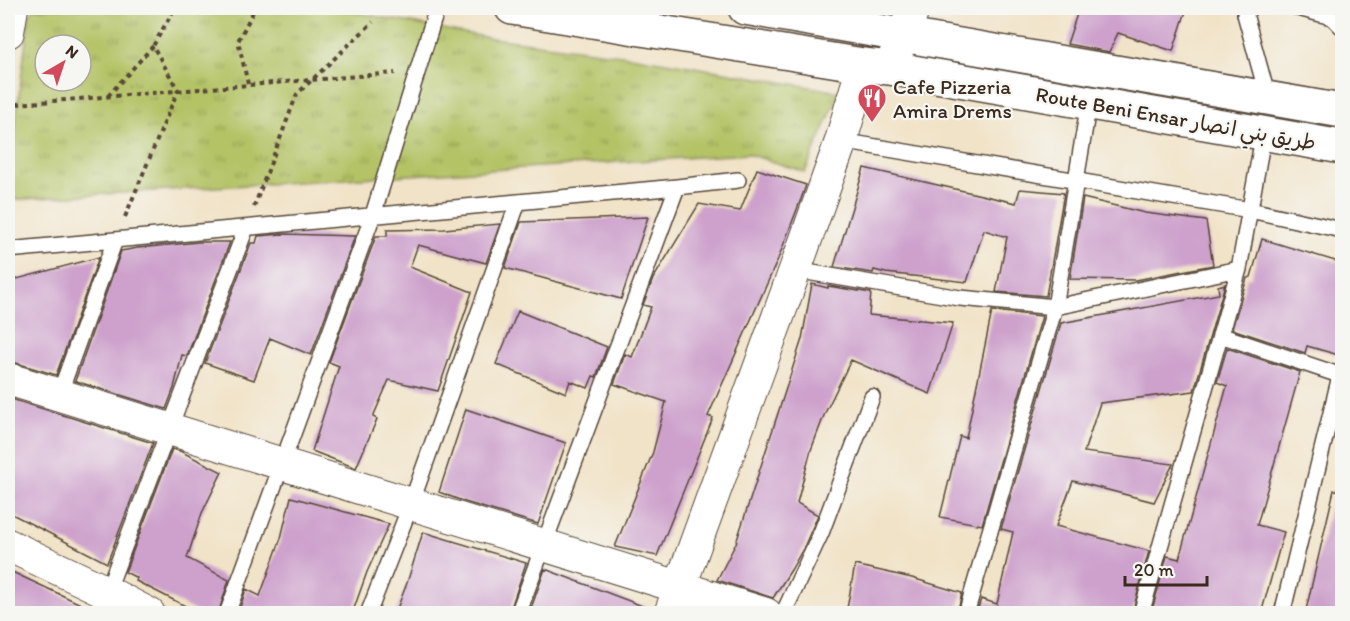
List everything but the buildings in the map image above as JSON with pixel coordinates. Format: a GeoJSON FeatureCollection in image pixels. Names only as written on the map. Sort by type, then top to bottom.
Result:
{"type":"FeatureCollection","features":[{"type":"Feature","properties":{"kind":"highway","name":"Route Beni Ensar طريق بني انصار"},"geometry":{"type":"LineString","coordinates":[[512,8],[1089,102],[1339,146]]}},
{"type":"Feature","properties":{"kind":"highway","name":"Route Beni Ensar طريق بني انصار"},"geometry":{"type":"LineString","coordinates":[[745,8],[908,21],[1268,99],[1342,112]]}},
{"type":"Feature","properties":{"kind":"highway"},"geometry":{"type":"LineString","coordinates":[[1264,132],[1268,99]]}},
{"type":"Feature","properties":{"kind":"highway"},"geometry":{"type":"LineString","coordinates":[[1339,146],[1342,112]]}},
{"type":"Feature","properties":{"kind":"street"},"geometry":{"type":"LineString","coordinates":[[8,32],[12,8]]}},
{"type":"Feature","properties":{"kind":"street"},"geometry":{"type":"LineString","coordinates":[[675,600],[841,141],[876,67],[908,21]]}},
{"type":"Feature","properties":{"kind":"street"},"geometry":{"type":"LineString","coordinates":[[8,379],[544,545],[675,600],[766,614]]}},
{"type":"Feature","properties":{"kind":"street"},"geometry":{"type":"LineString","coordinates":[[8,545],[149,614]]}},
{"type":"Feature","properties":{"kind":"lane"},"geometry":{"type":"LineString","coordinates":[[228,614],[373,215],[437,8]]}},
{"type":"Feature","properties":{"kind":"lane"},"geometry":{"type":"LineString","coordinates":[[1250,8],[1245,14],[1268,99]]}},
{"type":"Feature","properties":{"kind":"lane"},"geometry":{"type":"LineString","coordinates":[[1298,8],[1332,17],[1342,27]]}},
{"type":"Feature","properties":{"kind":"lane"},"geometry":{"type":"LineString","coordinates":[[966,614],[1055,307],[1089,102]]}},
{"type":"Feature","properties":{"kind":"lane"},"geometry":{"type":"LineString","coordinates":[[1141,614],[1239,269],[1264,132]]}},
{"type":"Feature","properties":{"kind":"lane"},"geometry":{"type":"LineString","coordinates":[[841,141],[1250,210],[1342,230]]}},
{"type":"Feature","properties":{"kind":"lane"},"geometry":{"type":"LineString","coordinates":[[8,250],[738,180]]}},
{"type":"Feature","properties":{"kind":"lane"},"geometry":{"type":"LineString","coordinates":[[518,614],[677,187]]}},
{"type":"Feature","properties":{"kind":"lane"},"geometry":{"type":"LineString","coordinates":[[368,614],[411,504],[518,202]]}},
{"type":"Feature","properties":{"kind":"lane"},"geometry":{"type":"LineString","coordinates":[[107,592],[246,228]]}},
{"type":"Feature","properties":{"kind":"lane"},"geometry":{"type":"LineString","coordinates":[[59,395],[115,240]]}},
{"type":"Feature","properties":{"kind":"lane"},"geometry":{"type":"LineString","coordinates":[[795,270],[960,298],[1055,307],[1239,269]]}},
{"type":"Feature","properties":{"kind":"lane"},"geometry":{"type":"LineString","coordinates":[[1220,335],[1341,376],[1282,614]]}},
{"type":"Feature","properties":{"kind":"lane"},"geometry":{"type":"LineString","coordinates":[[783,614],[821,533],[872,397]]}},
{"type":"Feature","properties":{"kind":"path"},"geometry":{"type":"LineString","coordinates":[[108,96],[153,46],[175,8]]}},
{"type":"Feature","properties":{"kind":"path"},"geometry":{"type":"LineString","coordinates":[[248,84],[238,41],[255,8]]}},
{"type":"Feature","properties":{"kind":"path"},"geometry":{"type":"LineString","coordinates":[[246,228],[297,94],[373,22]]}},
{"type":"Feature","properties":{"kind":"path"},"geometry":{"type":"LineString","coordinates":[[153,46],[178,90]]}},
{"type":"Feature","properties":{"kind":"path"},"geometry":{"type":"LineString","coordinates":[[8,107],[17,104],[401,72]]}},
{"type":"Feature","properties":{"kind":"path"},"geometry":{"type":"LineString","coordinates":[[115,240],[178,90]]}},
{"type":"Feature","properties":{"kind":"green space"},"geometry":{"type":"Polygon","coordinates":[[[35,8],[332,8],[485,37],[636,57],[840,92],[805,172],[748,154],[8,200],[8,184],[29,15],[35,8]]]}},
{"type":"Feature","properties":{"kind":"place","name":"Cafe Pizzeria Amira Drems"},"geometry":{"type":"Point","coordinates":[872,124]}}]}
